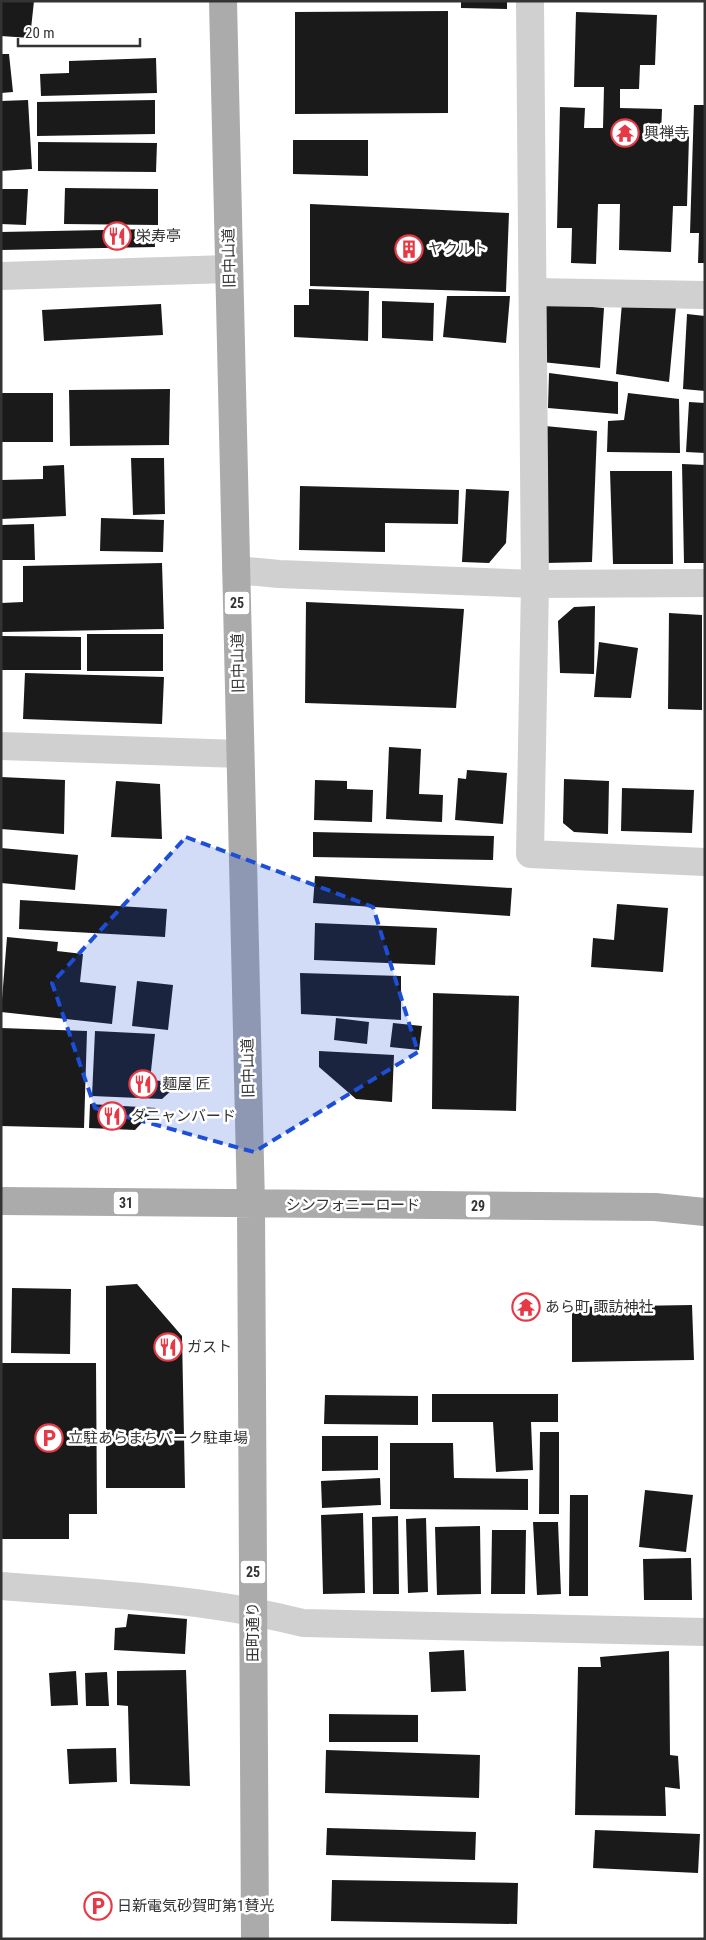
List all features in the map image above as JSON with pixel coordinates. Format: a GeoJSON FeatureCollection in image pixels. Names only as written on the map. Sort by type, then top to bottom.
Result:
{"type":"FeatureCollection","features":[{"type":"Feature","properties":{"kind":"main road","name":"旧中山道"},"geometry":{"type":"LineString","coordinates":[[223,1],[251,1205]]}},
{"type":"Feature","properties":{"kind":"main road","name":"シンフォニーロード"},"geometry":{"type":"LineString","coordinates":[[1,1201],[251,1205],[656,1207],[705,1212]]}},
{"type":"Feature","properties":{"kind":"main road","name":"田町通り"},"geometry":{"type":"LineString","coordinates":[[251,1205],[254,1939]]}},
{"type":"Feature","properties":{"kind":"street"},"geometry":{"type":"LineString","coordinates":[[530,1],[535,584],[530,854],[705,862]]}},
{"type":"Feature","properties":{"kind":"street"},"geometry":{"type":"LineString","coordinates":[[1,276],[229,269]]}},
{"type":"Feature","properties":{"kind":"street"},"geometry":{"type":"LineString","coordinates":[[533,292],[705,295]]}},
{"type":"Feature","properties":{"kind":"street"},"geometry":{"type":"LineString","coordinates":[[236,570],[279,574],[535,584],[705,583]]}},
{"type":"Feature","properties":{"kind":"street"},"geometry":{"type":"LineString","coordinates":[[1,746],[240,754]]}},
{"type":"Feature","properties":{"kind":"street"},"geometry":{"type":"LineString","coordinates":[[1,1586],[201,1602],[253,1610],[303,1623],[705,1632]]}},
{"type":"Feature","properties":{"kind":"highlighted area"},"geometry":{"type":"Polygon","coordinates":[[[186,837],[373,907],[418,1052],[254,1152],[95,1108],[52,983],[186,837]]]}},
{"type":"Feature","properties":{"kind":"building"},"geometry":{"type":"Polygon","coordinates":[[[1,1],[34,1],[30,38],[1,36],[1,1]]]}},
{"type":"Feature","properties":{"kind":"building"},"geometry":{"type":"Polygon","coordinates":[[[461,1],[507,1],[507,9],[461,8],[461,1]]]}},
{"type":"Feature","properties":{"kind":"building"},"geometry":{"type":"Polygon","coordinates":[[[448,11],[448,113],[295,114],[295,12],[448,11]]]}},
{"type":"Feature","properties":{"kind":"building"},"geometry":{"type":"Polygon","coordinates":[[[576,12],[657,15],[655,65],[640,65],[639,89],[620,89],[620,108],[662,109],[661,135],[689,136],[687,206],[673,206],[671,252],[619,250],[620,204],[598,204],[596,264],[571,263],[572,228],[557,228],[560,107],[585,108],[584,128],[603,128],[604,87],[574,87],[576,12]]]}},
{"type":"Feature","properties":{"kind":"building"},"geometry":{"type":"Polygon","coordinates":[[[1,54],[9,54],[13,92],[1,93],[1,54]]]}},
{"type":"Feature","properties":{"kind":"building"},"geometry":{"type":"Polygon","coordinates":[[[156,58],[157,93],[41,96],[40,74],[69,73],[69,61],[156,58]]]}},
{"type":"Feature","properties":{"kind":"building"},"geometry":{"type":"Polygon","coordinates":[[[28,100],[32,169],[1,171],[1,101],[28,100]]]}},
{"type":"Feature","properties":{"kind":"building"},"geometry":{"type":"Polygon","coordinates":[[[155,100],[155,134],[37,136],[37,102],[155,100]]]}},
{"type":"Feature","properties":{"kind":"building"},"geometry":{"type":"Polygon","coordinates":[[[694,105],[705,105],[705,263],[698,263],[699,233],[690,233],[694,105]]]}},
{"type":"Feature","properties":{"kind":"building"},"geometry":{"type":"Polygon","coordinates":[[[293,140],[368,140],[368,176],[293,174],[293,140]]]}},
{"type":"Feature","properties":{"kind":"building"},"geometry":{"type":"Polygon","coordinates":[[[38,142],[157,143],[156,172],[38,171],[38,142]]]}},
{"type":"Feature","properties":{"kind":"building"},"geometry":{"type":"Polygon","coordinates":[[[65,188],[158,189],[158,225],[64,224],[65,188]]]}},
{"type":"Feature","properties":{"kind":"building"},"geometry":{"type":"Polygon","coordinates":[[[1,189],[28,189],[26,225],[1,224],[1,189]]]}},
{"type":"Feature","properties":{"kind":"building","name":"ヤクルト"},"geometry":{"type":"Polygon","coordinates":[[[310,204],[509,213],[506,292],[310,286],[310,204]]]}},
{"type":"Feature","properties":{"kind":"building"},"geometry":{"type":"Polygon","coordinates":[[[154,229],[155,247],[1,250],[1,232],[154,229]]]}},
{"type":"Feature","properties":{"kind":"building"},"geometry":{"type":"Polygon","coordinates":[[[309,289],[369,291],[368,341],[294,337],[294,305],[309,305],[309,289]]]}},
{"type":"Feature","properties":{"kind":"building"},"geometry":{"type":"Polygon","coordinates":[[[447,296],[510,296],[506,343],[443,337],[447,296]]]}},
{"type":"Feature","properties":{"kind":"building"},"geometry":{"type":"Polygon","coordinates":[[[382,301],[434,303],[433,341],[382,338],[382,301]]]}},
{"type":"Feature","properties":{"kind":"building"},"geometry":{"type":"Polygon","coordinates":[[[546,303],[604,308],[600,368],[542,362],[546,303]]]}},
{"type":"Feature","properties":{"kind":"building"},"geometry":{"type":"Polygon","coordinates":[[[622,303],[676,307],[669,382],[616,374],[622,303]]]}},
{"type":"Feature","properties":{"kind":"building"},"geometry":{"type":"Polygon","coordinates":[[[161,304],[163,335],[44,341],[42,310],[161,304]]]}},
{"type":"Feature","properties":{"kind":"building"},"geometry":{"type":"Polygon","coordinates":[[[687,314],[705,316],[705,391],[683,389],[687,314]]]}},
{"type":"Feature","properties":{"kind":"building"},"geometry":{"type":"Polygon","coordinates":[[[549,373],[618,382],[618,414],[548,408],[549,373]]]}},
{"type":"Feature","properties":{"kind":"building"},"geometry":{"type":"Polygon","coordinates":[[[170,389],[169,445],[70,446],[69,390],[170,389]]]}},
{"type":"Feature","properties":{"kind":"building"},"geometry":{"type":"Polygon","coordinates":[[[1,393],[53,393],[53,442],[1,442],[1,393]]]}},
{"type":"Feature","properties":{"kind":"building"},"geometry":{"type":"Polygon","coordinates":[[[628,393],[679,399],[680,453],[607,452],[608,421],[624,420],[628,393]]]}},
{"type":"Feature","properties":{"kind":"building"},"geometry":{"type":"Polygon","coordinates":[[[689,402],[705,403],[705,453],[686,452],[689,402]]]}},
{"type":"Feature","properties":{"kind":"building"},"geometry":{"type":"Polygon","coordinates":[[[545,426],[597,431],[592,562],[545,563],[545,426]]]}},
{"type":"Feature","properties":{"kind":"building"},"geometry":{"type":"Polygon","coordinates":[[[131,458],[164,458],[165,514],[133,515],[131,458]]]}},
{"type":"Feature","properties":{"kind":"building"},"geometry":{"type":"Polygon","coordinates":[[[682,464],[705,465],[705,563],[684,563],[682,464]]]}},
{"type":"Feature","properties":{"kind":"building"},"geometry":{"type":"Polygon","coordinates":[[[64,465],[66,516],[1,519],[1,480],[43,479],[43,466],[64,465]]]}},
{"type":"Feature","properties":{"kind":"building"},"geometry":{"type":"Polygon","coordinates":[[[610,471],[672,471],[673,564],[613,564],[610,471]]]}},
{"type":"Feature","properties":{"kind":"building"},"geometry":{"type":"Polygon","coordinates":[[[300,486],[459,490],[458,524],[385,523],[385,552],[299,550],[300,486]]]}},
{"type":"Feature","properties":{"kind":"building"},"geometry":{"type":"Polygon","coordinates":[[[466,489],[509,491],[506,543],[489,563],[462,562],[466,489]]]}},
{"type":"Feature","properties":{"kind":"building"},"geometry":{"type":"Polygon","coordinates":[[[101,518],[164,520],[163,552],[100,551],[101,518]]]}},
{"type":"Feature","properties":{"kind":"building"},"geometry":{"type":"Polygon","coordinates":[[[34,524],[35,560],[1,560],[1,525],[34,524]]]}},
{"type":"Feature","properties":{"kind":"building"},"geometry":{"type":"Polygon","coordinates":[[[162,563],[164,629],[1,632],[1,603],[23,602],[23,566],[162,563]]]}},
{"type":"Feature","properties":{"kind":"building"},"geometry":{"type":"Polygon","coordinates":[[[306,602],[464,609],[456,708],[305,703],[306,602]]]}},
{"type":"Feature","properties":{"kind":"building"},"geometry":{"type":"Polygon","coordinates":[[[595,606],[594,674],[560,673],[558,621],[574,607],[595,606]]]}},
{"type":"Feature","properties":{"kind":"building"},"geometry":{"type":"Polygon","coordinates":[[[669,613],[702,615],[702,710],[668,709],[669,613]]]}},
{"type":"Feature","properties":{"kind":"building"},"geometry":{"type":"Polygon","coordinates":[[[87,634],[163,634],[163,671],[87,671],[87,634]]]}},
{"type":"Feature","properties":{"kind":"building"},"geometry":{"type":"Polygon","coordinates":[[[1,636],[81,637],[81,670],[1,670],[1,636]]]}},
{"type":"Feature","properties":{"kind":"building"},"geometry":{"type":"Polygon","coordinates":[[[599,642],[638,648],[631,698],[594,697],[599,642]]]}},
{"type":"Feature","properties":{"kind":"building"},"geometry":{"type":"Polygon","coordinates":[[[25,673],[164,677],[162,724],[23,719],[25,673]]]}},
{"type":"Feature","properties":{"kind":"building"},"geometry":{"type":"Polygon","coordinates":[[[389,747],[421,749],[419,794],[443,795],[442,822],[386,819],[389,747]]]}},
{"type":"Feature","properties":{"kind":"building"},"geometry":{"type":"Polygon","coordinates":[[[467,770],[507,773],[503,824],[455,820],[458,778],[466,779],[467,770]]]}},
{"type":"Feature","properties":{"kind":"building"},"geometry":{"type":"Polygon","coordinates":[[[1,777],[65,780],[64,834],[1,829],[1,777]]]}},
{"type":"Feature","properties":{"kind":"building"},"geometry":{"type":"Polygon","coordinates":[[[564,779],[609,781],[608,834],[574,832],[563,823],[564,779]]]}},
{"type":"Feature","properties":{"kind":"building"},"geometry":{"type":"Polygon","coordinates":[[[315,780],[347,781],[347,789],[373,790],[372,822],[314,820],[315,780]]]}},
{"type":"Feature","properties":{"kind":"building"},"geometry":{"type":"Polygon","coordinates":[[[116,781],[160,784],[162,839],[111,837],[116,781]]]}},
{"type":"Feature","properties":{"kind":"building"},"geometry":{"type":"Polygon","coordinates":[[[622,788],[694,790],[692,833],[621,831],[622,788]]]}},
{"type":"Feature","properties":{"kind":"building"},"geometry":{"type":"Polygon","coordinates":[[[313,832],[494,836],[493,860],[313,857],[313,832]]]}},
{"type":"Feature","properties":{"kind":"building"},"geometry":{"type":"Polygon","coordinates":[[[1,848],[78,855],[75,890],[1,883],[1,848]]]}},
{"type":"Feature","properties":{"kind":"building"},"geometry":{"type":"Polygon","coordinates":[[[315,876],[512,888],[510,916],[313,903],[315,876]]]}},
{"type":"Feature","properties":{"kind":"building"},"geometry":{"type":"Polygon","coordinates":[[[20,900],[167,909],[165,937],[19,929],[20,900]]]}},
{"type":"Feature","properties":{"kind":"building"},"geometry":{"type":"Polygon","coordinates":[[[617,904],[668,908],[663,972],[591,967],[593,938],[614,940],[617,904]]]}},
{"type":"Feature","properties":{"kind":"building"},"geometry":{"type":"Polygon","coordinates":[[[315,923],[437,928],[435,965],[314,960],[315,923]]]}},
{"type":"Feature","properties":{"kind":"building"},"geometry":{"type":"Polygon","coordinates":[[[7,937],[58,942],[57,951],[83,954],[80,982],[116,986],[112,1024],[1,1012],[7,937]]]}},
{"type":"Feature","properties":{"kind":"building"},"geometry":{"type":"Polygon","coordinates":[[[300,973],[401,976],[401,1020],[301,1014],[300,973]]]}},
{"type":"Feature","properties":{"kind":"building"},"geometry":{"type":"Polygon","coordinates":[[[137,981],[173,985],[168,1030],[132,1026],[137,981]]]}},
{"type":"Feature","properties":{"kind":"building"},"geometry":{"type":"Polygon","coordinates":[[[433,993],[519,996],[516,1111],[432,1109],[433,993]]]}},
{"type":"Feature","properties":{"kind":"building"},"geometry":{"type":"Polygon","coordinates":[[[336,1018],[369,1022],[367,1044],[334,1040],[336,1018]]]}},
{"type":"Feature","properties":{"kind":"building"},"geometry":{"type":"Polygon","coordinates":[[[393,1023],[422,1026],[419,1050],[390,1047],[393,1023]]]}},
{"type":"Feature","properties":{"kind":"building"},"geometry":{"type":"Polygon","coordinates":[[[1,1028],[87,1031],[84,1128],[1,1126],[1,1028]]]}},
{"type":"Feature","properties":{"kind":"building"},"geometry":{"type":"Polygon","coordinates":[[[95,1031],[155,1034],[150,1080],[174,1082],[173,1089],[162,1099],[92,1096],[95,1031]]]}},
{"type":"Feature","properties":{"kind":"building"},"geometry":{"type":"Polygon","coordinates":[[[319,1051],[394,1055],[392,1102],[356,1099],[319,1067],[319,1051]]]}},
{"type":"Feature","properties":{"kind":"building"},"geometry":{"type":"Polygon","coordinates":[[[90,1104],[156,1108],[135,1130],[89,1128],[90,1104]]]}},
{"type":"Feature","properties":{"kind":"building"},"geometry":{"type":"Polygon","coordinates":[[[137,1284],[182,1336],[185,1488],[106,1488],[106,1286],[137,1284]]]}},
{"type":"Feature","properties":{"kind":"building"},"geometry":{"type":"Polygon","coordinates":[[[12,1288],[71,1289],[70,1354],[11,1353],[12,1288]]]}},
{"type":"Feature","properties":{"kind":"building"},"geometry":{"type":"Polygon","coordinates":[[[692,1305],[694,1360],[572,1362],[572,1307],[692,1305]]]}},
{"type":"Feature","properties":{"kind":"building","name":"立駐あらまちパーク駐車場"},"geometry":{"type":"Polygon","coordinates":[[[1,1363],[96,1363],[97,1514],[69,1514],[69,1539],[1,1539],[1,1363]]]}},
{"type":"Feature","properties":{"kind":"building"},"geometry":{"type":"Polygon","coordinates":[[[432,1394],[558,1394],[558,1422],[531,1422],[533,1470],[496,1472],[493,1422],[432,1422],[432,1394]]]}},
{"type":"Feature","properties":{"kind":"building"},"geometry":{"type":"Polygon","coordinates":[[[325,1395],[418,1396],[418,1425],[324,1424],[325,1395]]]}},
{"type":"Feature","properties":{"kind":"building"},"geometry":{"type":"Polygon","coordinates":[[[540,1432],[559,1432],[559,1514],[539,1514],[540,1432]]]}},
{"type":"Feature","properties":{"kind":"building"},"geometry":{"type":"Polygon","coordinates":[[[322,1436],[378,1436],[378,1470],[322,1471],[322,1436]]]}},
{"type":"Feature","properties":{"kind":"building"},"geometry":{"type":"Polygon","coordinates":[[[390,1443],[453,1443],[454,1478],[528,1479],[528,1510],[390,1509],[390,1443]]]}},
{"type":"Feature","properties":{"kind":"building"},"geometry":{"type":"Polygon","coordinates":[[[380,1478],[381,1505],[322,1508],[321,1481],[380,1478]]]}},
{"type":"Feature","properties":{"kind":"building"},"geometry":{"type":"Polygon","coordinates":[[[645,1490],[693,1495],[686,1552],[639,1547],[645,1490]]]}},
{"type":"Feature","properties":{"kind":"building"},"geometry":{"type":"Polygon","coordinates":[[[570,1495],[588,1495],[588,1596],[569,1596],[570,1495]]]}},
{"type":"Feature","properties":{"kind":"building"},"geometry":{"type":"Polygon","coordinates":[[[363,1513],[365,1593],[323,1594],[321,1515],[363,1513]]]}},
{"type":"Feature","properties":{"kind":"building"},"geometry":{"type":"Polygon","coordinates":[[[398,1516],[399,1594],[373,1594],[372,1517],[398,1516]]]}},
{"type":"Feature","properties":{"kind":"building"},"geometry":{"type":"Polygon","coordinates":[[[426,1518],[428,1592],[408,1593],[406,1519],[426,1518]]]}},
{"type":"Feature","properties":{"kind":"building"},"geometry":{"type":"Polygon","coordinates":[[[533,1522],[558,1522],[561,1594],[537,1595],[533,1522]]]}},
{"type":"Feature","properties":{"kind":"building"},"geometry":{"type":"Polygon","coordinates":[[[480,1526],[481,1594],[437,1595],[435,1527],[480,1526]]]}},
{"type":"Feature","properties":{"kind":"building"},"geometry":{"type":"Polygon","coordinates":[[[492,1530],[526,1530],[525,1594],[491,1594],[492,1530]]]}},
{"type":"Feature","properties":{"kind":"building"},"geometry":{"type":"Polygon","coordinates":[[[691,1558],[692,1600],[644,1600],[643,1559],[691,1558]]]}},
{"type":"Feature","properties":{"kind":"building"},"geometry":{"type":"Polygon","coordinates":[[[128,1614],[187,1619],[185,1654],[114,1650],[115,1628],[126,1627],[128,1614]]]}},
{"type":"Feature","properties":{"kind":"building"},"geometry":{"type":"Polygon","coordinates":[[[464,1650],[466,1691],[431,1692],[429,1652],[464,1650]]]}},
{"type":"Feature","properties":{"kind":"building"},"geometry":{"type":"Polygon","coordinates":[[[669,1651],[670,1755],[678,1756],[680,1789],[665,1787],[666,1816],[575,1815],[578,1667],[601,1667],[600,1657],[669,1651]]]}},
{"type":"Feature","properties":{"kind":"building"},"geometry":{"type":"Polygon","coordinates":[[[186,1670],[190,1786],[130,1784],[128,1706],[117,1705],[117,1671],[186,1670]]]}},
{"type":"Feature","properties":{"kind":"building"},"geometry":{"type":"Polygon","coordinates":[[[76,1671],[78,1705],[51,1706],[49,1673],[76,1671]]]}},
{"type":"Feature","properties":{"kind":"building"},"geometry":{"type":"Polygon","coordinates":[[[107,1672],[109,1706],[86,1706],[85,1673],[107,1672]]]}},
{"type":"Feature","properties":{"kind":"building"},"geometry":{"type":"Polygon","coordinates":[[[329,1714],[418,1715],[418,1742],[329,1742],[329,1714]]]}},
{"type":"Feature","properties":{"kind":"building"},"geometry":{"type":"Polygon","coordinates":[[[116,1748],[117,1782],[69,1784],[67,1749],[116,1748]]]}},
{"type":"Feature","properties":{"kind":"building"},"geometry":{"type":"Polygon","coordinates":[[[326,1750],[480,1755],[479,1798],[325,1793],[326,1750]]]}},
{"type":"Feature","properties":{"kind":"building"},"geometry":{"type":"Polygon","coordinates":[[[327,1828],[476,1832],[475,1860],[326,1855],[327,1828]]]}},
{"type":"Feature","properties":{"kind":"building"},"geometry":{"type":"Polygon","coordinates":[[[595,1830],[700,1834],[698,1873],[593,1868],[595,1830]]]}},
{"type":"Feature","properties":{"kind":"building"},"geometry":{"type":"Polygon","coordinates":[[[332,1880],[518,1883],[517,1924],[331,1921],[332,1880]]]}},
{"type":"Feature","properties":{"kind":"place","name":"興禅寺"},"geometry":{"type":"Point","coordinates":[625,133]}},
{"type":"Feature","properties":{"kind":"place","name":"栄寿亭"},"geometry":{"type":"Point","coordinates":[117,236]}},
{"type":"Feature","properties":{"kind":"place","name":"ヤクルト"},"geometry":{"type":"Point","coordinates":[409,249]}},
{"type":"Feature","properties":{"kind":"place","name":"麺屋 匠"},"geometry":{"type":"Point","coordinates":[143,1084]}},
{"type":"Feature","properties":{"kind":"place","name":"ダニャンバード"},"geometry":{"type":"Point","coordinates":[112,1116]}},
{"type":"Feature","properties":{"kind":"place","name":"あら町 諏訪神社"},"geometry":{"type":"Point","coordinates":[526,1307]}},
{"type":"Feature","properties":{"kind":"place","name":"ガスト"},"geometry":{"type":"Point","coordinates":[168,1347]}},
{"type":"Feature","properties":{"kind":"place","name":"立駐あらまちパーク駐車場"},"geometry":{"type":"Point","coordinates":[49,1438]}},
{"type":"Feature","properties":{"kind":"place","name":"日新電気砂賀町第1賛光"},"geometry":{"type":"Point","coordinates":[98,1906]}}]}
